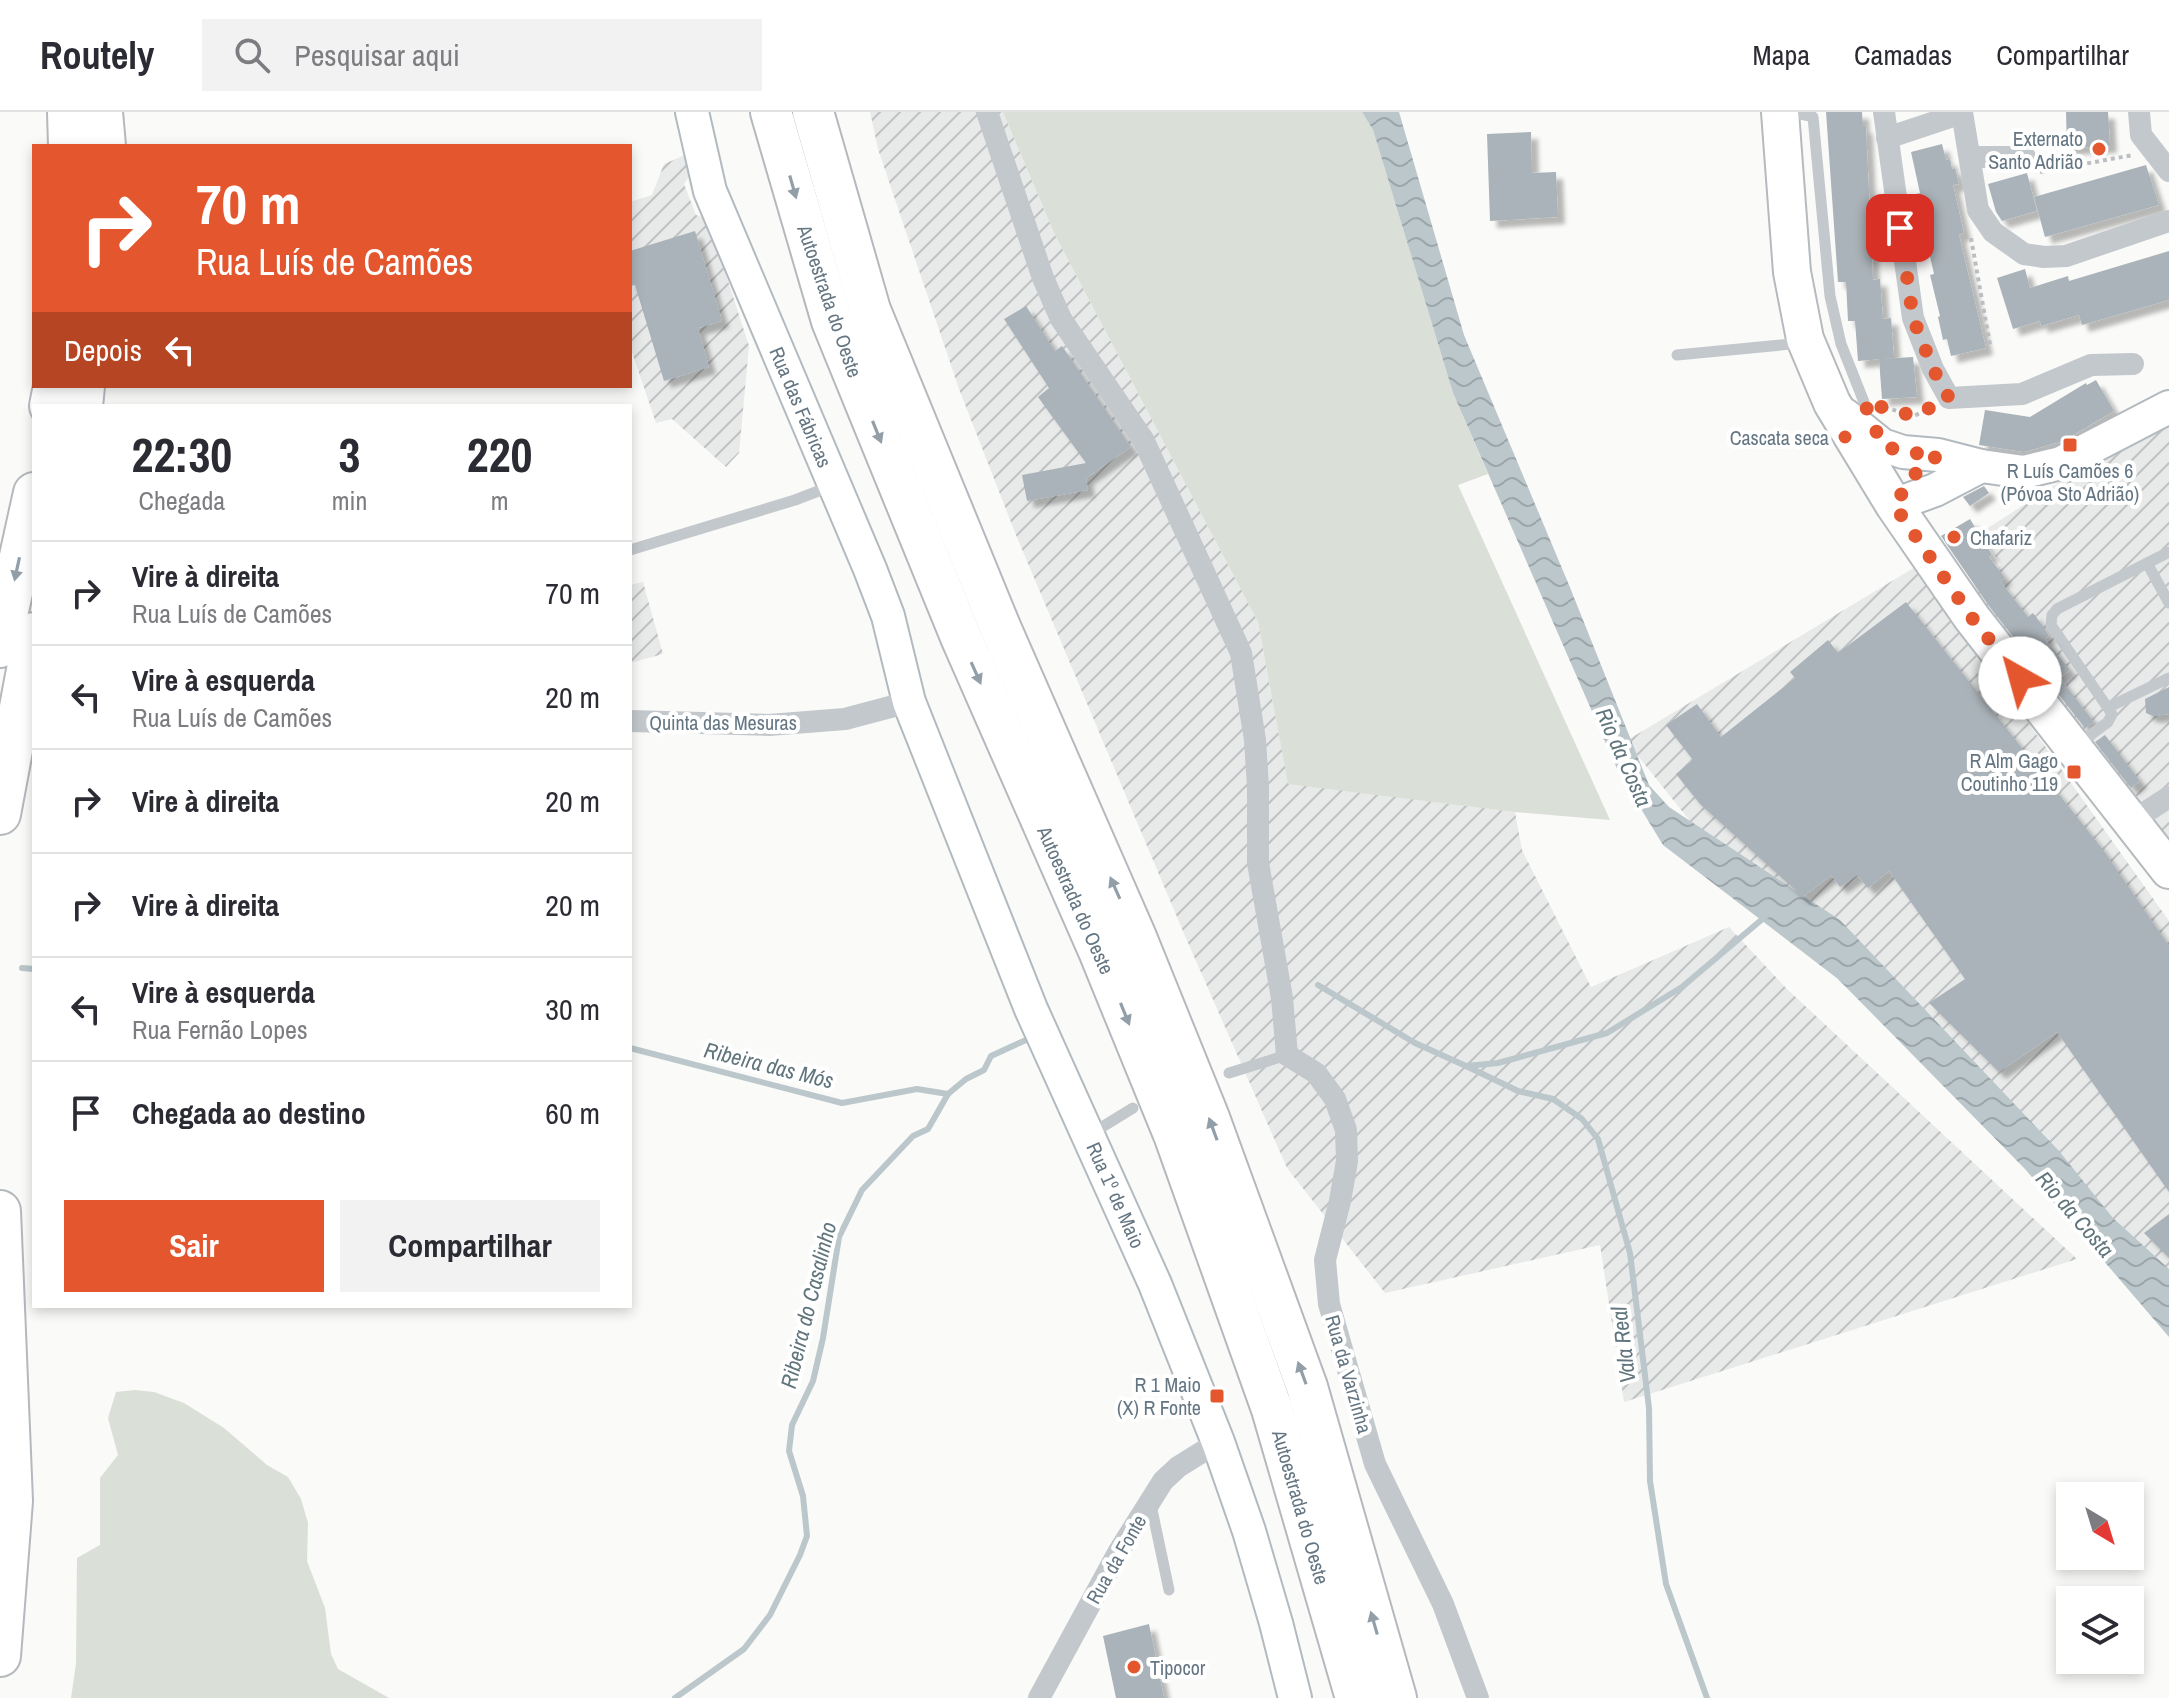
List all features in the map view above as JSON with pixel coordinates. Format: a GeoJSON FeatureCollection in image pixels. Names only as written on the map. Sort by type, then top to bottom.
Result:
{"type":"FeatureCollection","features":[{"type":"Feature","properties":{"kind":"highway"},"geometry":{"type":"LineString","coordinates":[[68,112],[69,144]]}},
{"type":"Feature","properties":{"kind":"highway"},"geometry":{"type":"LineString","coordinates":[[102,112],[105,144]]}},
{"type":"Feature","properties":{"kind":"highway","name":"Autoestrada do Oeste"},"geometry":{"type":"LineString","coordinates":[[771,112],[832,321],[961,637],[1099,951],[1175,1137],[1272,1409],[1356,1698]]}},
{"type":"Feature","properties":{"kind":"highway","name":"Autoestrada do Oeste"},"geometry":{"type":"LineString","coordinates":[[813,112],[870,310],[1000,627],[1135,935],[1209,1118],[1307,1387],[1396,1698]]}},
{"type":"Feature","properties":{"kind":"highway"},"geometry":{"type":"LineString","coordinates":[[0,647],[32,502]]}},
{"type":"Feature","properties":{"kind":"highway"},"geometry":{"type":"LineString","coordinates":[[0,814],[32,644]]}},
{"type":"Feature","properties":{"kind":"highway"},"geometry":{"type":"LineString","coordinates":[[0,1211],[12,1501],[0,1656]]}},
{"type":"Feature","properties":{"kind":"main road"},"geometry":{"type":"LineString","coordinates":[[1780,112],[1792,272],[1806,343],[1848,402],[1894,505],[1972,618],[2169,870]]}},
{"type":"Feature","properties":{"kind":"street","name":"Rua das Fábricas"},"geometry":{"type":"LineString","coordinates":[[692,112],[705,193],[834,485],[888,616],[909,702]]}},
{"type":"Feature","properties":{"kind":"street"},"geometry":{"type":"LineString","coordinates":[[987,112],[1043,278],[1061,319],[1144,441],[1241,653],[1255,740],[1258,863],[1282,998],[1287,1055]]}},
{"type":"Feature","properties":{"kind":"street"},"geometry":{"type":"LineString","coordinates":[[1884,112],[1913,318],[1933,369],[1949,398],[2022,394],[2091,365],[2133,364]]}},
{"type":"Feature","properties":{"kind":"street"},"geometry":{"type":"LineString","coordinates":[[2139,112],[2141,135],[2169,171]]}},
{"type":"Feature","properties":{"kind":"street"},"geometry":{"type":"LineString","coordinates":[[1887,138],[1962,113],[1978,210],[1993,232],[2024,254],[2066,256],[2169,221]]}},
{"type":"Feature","properties":{"kind":"street"},"geometry":{"type":"LineString","coordinates":[[1970,157],[2031,165]]}},
{"type":"Feature","properties":{"kind":"street"},"geometry":{"type":"LineString","coordinates":[[1848,402],[1882,445],[1903,452],[1938,455],[1981,466],[2024,472],[2061,463],[2169,407]]}},
{"type":"Feature","properties":{"kind":"street"},"geometry":{"type":"LineString","coordinates":[[1894,505],[1916,473],[1938,455]]}},
{"type":"Feature","properties":{"kind":"street"},"geometry":{"type":"LineString","coordinates":[[1894,505],[1935,490],[1981,466]]}},
{"type":"Feature","properties":{"kind":"street"},"geometry":{"type":"LineString","coordinates":[[1917,536],[1935,490]]}},
{"type":"Feature","properties":{"kind":"street","name":"Quinta das Mesuras"},"geometry":{"type":"LineString","coordinates":[[632,721],[769,725],[845,719],[909,702]]}},
{"type":"Feature","properties":{"kind":"street","name":"Rua 1º de Maio"},"geometry":{"type":"LineString","coordinates":[[909,702],[1031,1009],[1155,1284],[1218,1442],[1249,1531],[1295,1698]]}},
{"type":"Feature","properties":{"kind":"street"},"geometry":{"type":"LineString","coordinates":[[2132,821],[2169,797]]}},
{"type":"Feature","properties":{"kind":"street","name":"Rua da Varzinha"},"geometry":{"type":"LineString","coordinates":[[1287,1055],[1316,1073],[1335,1099],[1346,1130],[1347,1161],[1325,1260],[1329,1304],[1375,1464],[1443,1604],[1478,1698]]}},
{"type":"Feature","properties":{"kind":"street","name":"Rua da Fonte"},"geometry":{"type":"LineString","coordinates":[[1039,1698],[1119,1551],[1163,1481],[1178,1467],[1218,1442]]}},
{"type":"Feature","properties":{"kind":"lane"},"geometry":{"type":"LineString","coordinates":[[1791,112],[1813,117],[1830,296],[1841,344],[1848,402]]}},
{"type":"Feature","properties":{"kind":"lane"},"geometry":{"type":"LineString","coordinates":[[1677,355],[1806,343]]}},
{"type":"Feature","properties":{"kind":"lane"},"geometry":{"type":"LineString","coordinates":[[632,549],[795,500],[834,485]]}},
{"type":"Feature","properties":{"kind":"lane"},"geometry":{"type":"LineString","coordinates":[[2074,747],[2108,722],[2112,714],[2051,625],[2052,615],[2057,609],[2169,552]]}},
{"type":"Feature","properties":{"kind":"lane"},"geometry":{"type":"LineString","coordinates":[[2147,563],[2169,603]]}},
{"type":"Feature","properties":{"kind":"lane"},"geometry":{"type":"LineString","coordinates":[[2109,707],[2169,678]]}},
{"type":"Feature","properties":{"kind":"lane"},"geometry":{"type":"LineString","coordinates":[[1229,1073],[1287,1055]]}},
{"type":"Feature","properties":{"kind":"lane"},"geometry":{"type":"LineString","coordinates":[[1089,1135],[1133,1108]]}},
{"type":"Feature","properties":{"kind":"lane"},"geometry":{"type":"LineString","coordinates":[[1150,1500],[1169,1590]]}},
{"type":"Feature","properties":{"kind":"path"},"geometry":{"type":"LineString","coordinates":[[2031,165],[2155,151]]}},
{"type":"Feature","properties":{"kind":"path"},"geometry":{"type":"LineString","coordinates":[[1978,210],[1968,217],[1990,345]]}},
{"type":"Feature","properties":{"kind":"path"},"geometry":{"type":"LineString","coordinates":[[1848,402],[1914,416],[1949,398]]}},
{"type":"Feature","properties":{"kind":"shaded area"},"geometry":{"type":"Polygon","coordinates":[[[870,112],[1003,112],[1054,233],[1258,622],[1288,783],[1515,812],[1522,850],[1591,987],[1729,927],[1787,989],[2077,1259],[1624,1402],[1600,1245],[1385,1293],[1287,1168],[1185,936],[1016,535],[959,389],[878,149],[870,112]]]}},
{"type":"Feature","properties":{"kind":"shaded area"},"geometry":{"type":"Polygon","coordinates":[[[1003,112],[1362,112],[1373,130],[1453,393],[1488,474],[1458,485],[1610,820],[1515,812],[1288,784],[1258,622],[1054,233],[1003,112]]]}},
{"type":"Feature","properties":{"kind":"shaded area"},"geometry":{"type":"Polygon","coordinates":[[[685,155],[692,172],[684,184],[696,215],[708,219],[749,346],[739,453],[726,467],[672,419],[656,423],[632,352],[632,201],[652,195],[664,164],[685,155]]]}},
{"type":"Feature","properties":{"kind":"shaded area"},"geometry":{"type":"Polygon","coordinates":[[[2169,419],[2169,845],[1964,593],[2001,565],[1980,533],[2136,433],[2169,419]]]}},
{"type":"Feature","properties":{"kind":"shaded area"},"geometry":{"type":"Polygon","coordinates":[[[1917,566],[2169,921],[2169,1284],[1718,856],[1626,741],[1917,566]]]}},
{"type":"Feature","properties":{"kind":"shaded area"},"geometry":{"type":"Polygon","coordinates":[[[643,582],[663,654],[632,662],[632,585],[643,582]]]}},
{"type":"Feature","properties":{"kind":"shaded area"},"geometry":{"type":"Polygon","coordinates":[[[116,1392],[154,1392],[184,1403],[224,1428],[267,1465],[288,1477],[301,1499],[308,1523],[307,1561],[325,1608],[331,1654],[338,1669],[389,1698],[71,1698],[76,1664],[77,1558],[100,1545],[100,1478],[118,1455],[108,1418],[116,1392]]]}},
{"type":"Feature","properties":{"kind":"water","name":"Rio da Costa"},"geometry":{"type":"Polygon","coordinates":[[[1362,112],[1399,112],[1464,335],[1649,785],[1669,807],[1840,920],[2059,1151],[2113,1218],[2169,1269],[2169,1337],[2025,1169],[1838,979],[1663,845],[1618,771],[1453,393],[1373,130],[1362,112]]]}},
{"type":"Feature","properties":{"kind":"building"},"geometry":{"type":"Polygon","coordinates":[[[1826,112],[1862,112],[1863,127],[1866,127],[1873,280],[1880,279],[1883,319],[1891,318],[1894,358],[1858,361],[1855,321],[1848,321],[1846,282],[1838,282],[1826,112]]]}},
{"type":"Feature","properties":{"kind":"building"},"geometry":{"type":"Polygon","coordinates":[[[2066,112],[2108,112],[2110,146],[2067,148],[2066,112]]]}},
{"type":"Feature","properties":{"kind":"building"},"geometry":{"type":"Polygon","coordinates":[[[1531,132],[1532,173],[1556,172],[1558,217],[1490,221],[1487,134],[1531,132]]]}},
{"type":"Feature","properties":{"kind":"building"},"geometry":{"type":"Polygon","coordinates":[[[1942,144],[1946,160],[1950,159],[1952,169],[1955,168],[1959,184],[1953,185],[1964,233],[1959,235],[1986,348],[1951,356],[1947,339],[1943,340],[1938,317],[1930,275],[1934,274],[1916,194],[1920,193],[1911,152],[1942,144]]]}},
{"type":"Feature","properties":{"kind":"building"},"geometry":{"type":"Polygon","coordinates":[[[2146,165],[2159,205],[2045,237],[2034,197],[2146,165]]]}},
{"type":"Feature","properties":{"kind":"building"},"geometry":{"type":"Polygon","coordinates":[[[2027,173],[2037,211],[2002,221],[1996,212],[1988,184],[2027,173]]]}},
{"type":"Feature","properties":{"kind":"building"},"geometry":{"type":"Polygon","coordinates":[[[695,231],[722,321],[698,328],[709,367],[664,381],[635,285],[632,286],[632,250],[695,231]]]}},
{"type":"Feature","properties":{"kind":"building"},"geometry":{"type":"Polygon","coordinates":[[[2169,251],[2169,300],[2082,325],[2079,315],[2041,326],[2040,321],[2013,329],[1997,278],[2025,269],[2030,288],[2068,276],[2069,281],[2169,251]]]}},
{"type":"Feature","properties":{"kind":"building"},"geometry":{"type":"Polygon","coordinates":[[[1026,306],[1055,351],[1062,346],[1131,447],[1086,478],[1088,490],[1027,501],[1022,475],[1086,463],[1038,397],[1049,388],[1004,319],[1026,306]]]}},
{"type":"Feature","properties":{"kind":"building"},"geometry":{"type":"Polygon","coordinates":[[[1913,357],[1917,397],[1882,399],[1879,359],[1913,357]]]}},
{"type":"Feature","properties":{"kind":"building"},"geometry":{"type":"Polygon","coordinates":[[[2096,380],[2114,411],[2063,441],[2024,452],[1979,445],[1985,410],[2030,417],[2096,380]]]}},
{"type":"Feature","properties":{"kind":"building"},"geometry":{"type":"Polygon","coordinates":[[[1984,486],[1989,493],[1970,506],[1963,497],[1984,486]]]}},
{"type":"Feature","properties":{"kind":"building"},"geometry":{"type":"Polygon","coordinates":[[[1970,519],[1992,555],[1989,557],[2005,578],[2000,581],[2028,617],[2033,613],[2049,636],[2045,639],[2070,670],[2060,678],[2094,722],[2085,728],[1989,606],[1941,536],[1970,519]]]}},
{"type":"Feature","properties":{"kind":"building"},"geometry":{"type":"Polygon","coordinates":[[[1906,602],[2104,851],[2169,946],[2169,1192],[2057,1032],[1999,1072],[1929,1003],[1965,979],[1889,871],[1868,888],[1857,875],[1840,887],[1831,875],[1803,897],[1700,804],[1676,774],[1693,760],[1666,725],[1697,704],[1721,737],[1795,678],[1790,672],[1828,640],[1838,653],[1906,602]]]}},
{"type":"Feature","properties":{"kind":"building"},"geometry":{"type":"Polygon","coordinates":[[[2169,687],[2169,714],[2153,716],[2146,713],[2145,699],[2169,687]]]}},
{"type":"Feature","properties":{"kind":"building"},"geometry":{"type":"Polygon","coordinates":[[[2105,735],[2140,781],[2131,788],[2095,742],[2105,735]]]}},
{"type":"Feature","properties":{"kind":"building"},"geometry":{"type":"Polygon","coordinates":[[[2169,1214],[2169,1258],[2144,1233],[2169,1214]]]}},
{"type":"Feature","properties":{"kind":"building","name":"Tipocor"},"geometry":{"type":"Polygon","coordinates":[[[1149,1624],[1164,1698],[1116,1698],[1103,1636],[1149,1624]]]}},
{"type":"Feature","properties":{"kind":"waterway","name":"Ribeira do Casalinho"},"geometry":{"type":"LineString","coordinates":[[1318,985],[1415,1043],[1466,1066],[1498,1063],[1607,1033],[1682,987],[1766,916]]}},
{"type":"Feature","properties":{"kind":"waterway","name":"Ribeira das Mós"},"geometry":{"type":"LineString","coordinates":[[22,968],[32,969]]}},
{"type":"Feature","properties":{"kind":"waterway","name":"Ribeira do Casalinho"},"geometry":{"type":"LineString","coordinates":[[675,1698],[744,1649],[770,1615],[807,1536],[803,1496],[789,1451],[792,1425],[813,1381],[839,1237],[862,1190],[913,1136],[928,1129],[948,1094],[966,1079],[984,1070],[991,1056],[1026,1040]]}},
{"type":"Feature","properties":{"kind":"waterway","name":"Ribeira das Mós"},"geometry":{"type":"LineString","coordinates":[[632,1049],[842,1103],[917,1089],[948,1094]]}},
{"type":"Feature","properties":{"kind":"waterway","name":"Vala Real"},"geometry":{"type":"LineString","coordinates":[[1466,1066],[1518,1091],[1553,1099],[1582,1119],[1598,1139],[1630,1253],[1649,1408],[1650,1481],[1666,1584],[1707,1698]]}},
{"type":"Feature","properties":{"kind":"place","name":"Externato Santo Adrião"},"geometry":{"type":"Point","coordinates":[2099,149]}},
{"type":"Feature","properties":{"kind":"place","name":"Cascata seca"},"geometry":{"type":"Point","coordinates":[1845,437]}},
{"type":"Feature","properties":{"kind":"place","name":"R Luís Camões 6 (Póvoa Sto Adrião)"},"geometry":{"type":"Point","coordinates":[2070,445]}},
{"type":"Feature","properties":{"kind":"place","name":"Chafariz"},"geometry":{"type":"Point","coordinates":[1954,537]}},
{"type":"Feature","properties":{"kind":"place","name":"R Alm Gago Coutinho 119"},"geometry":{"type":"Point","coordinates":[2074,772]}},
{"type":"Feature","properties":{"kind":"place","name":"R 1 Maio (X) R Fonte"},"geometry":{"type":"Point","coordinates":[1217,1396]}},
{"type":"Feature","properties":{"kind":"place","name":"Tipocor"},"geometry":{"type":"Point","coordinates":[1134,1667]}},
{"type":"Feature","properties":{"kind":"route"},"geometry":{"type":"LineString","coordinates":[[1900,228],[1913,318],[1933,369],[1949,398],[1914,416],[1864,402],[1882,445],[1903,452],[1938,455],[1916,473],[1894,505],[1972,618],[2020,678]]}}]}
